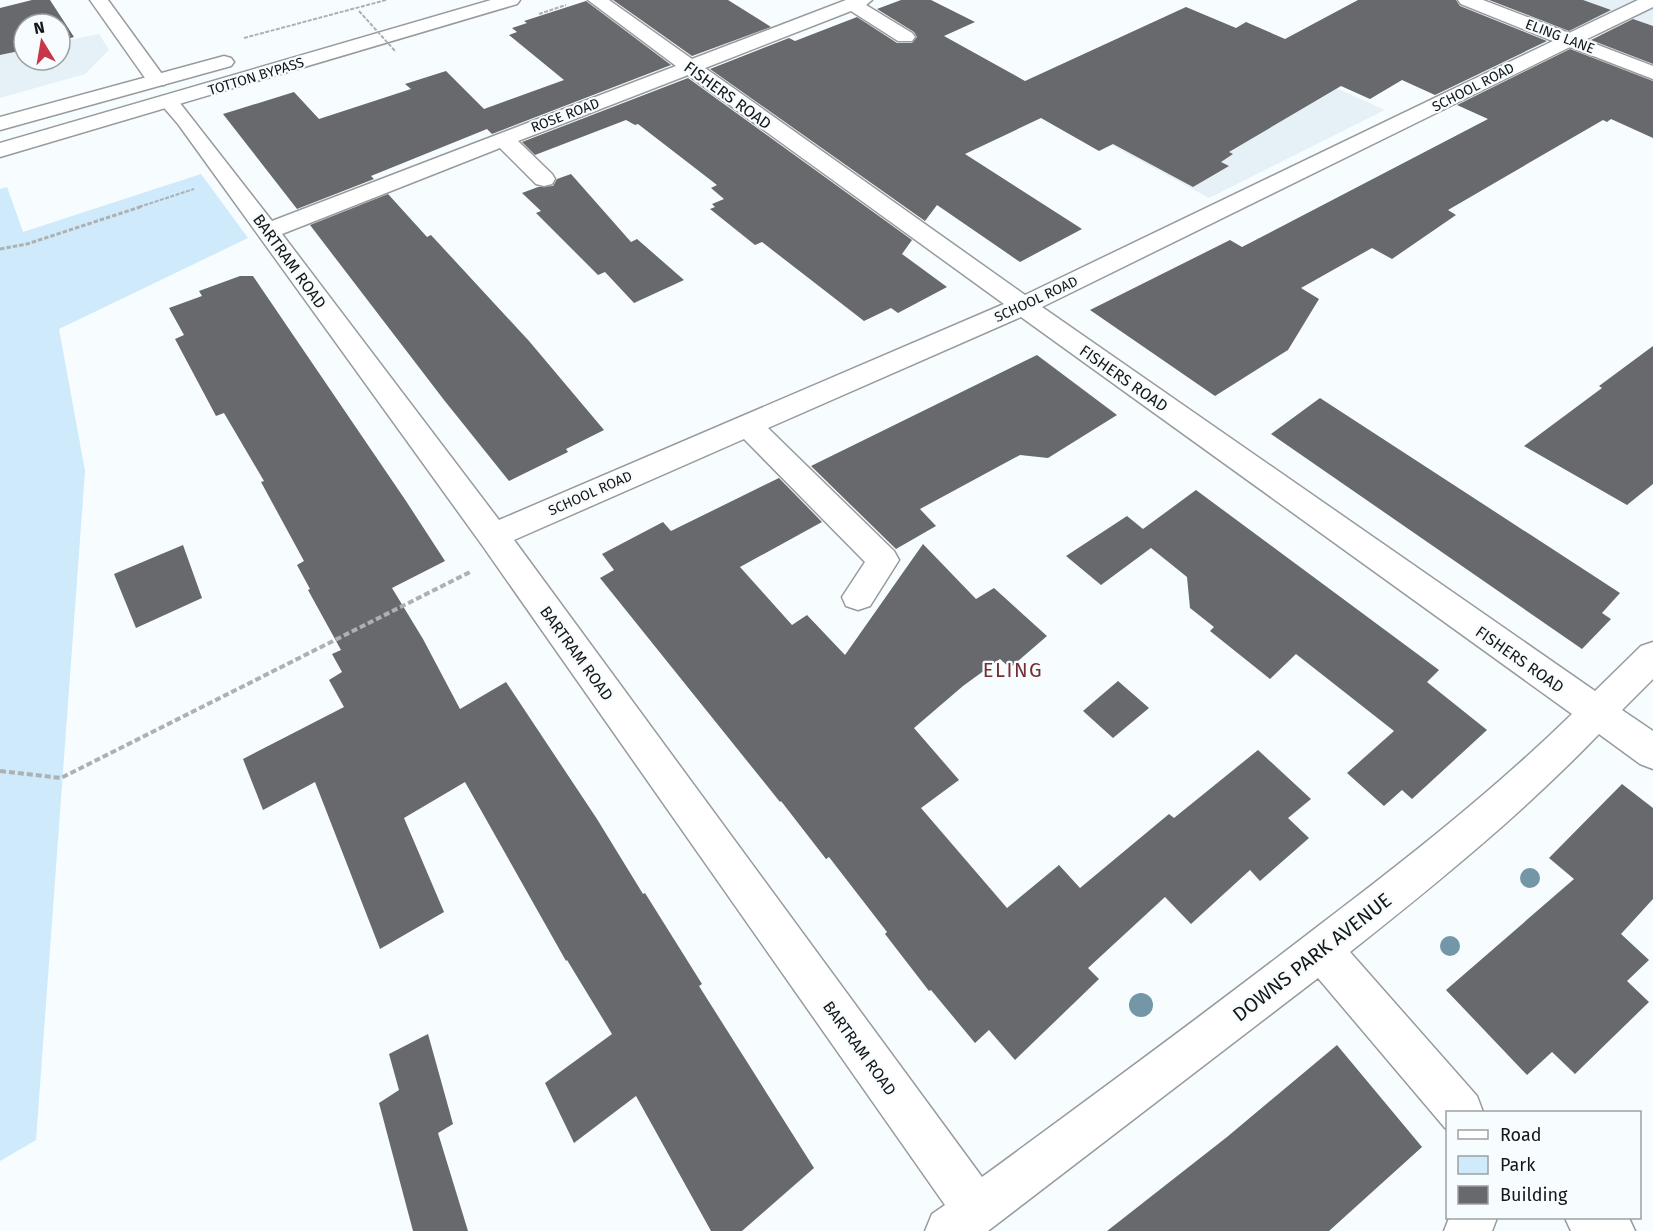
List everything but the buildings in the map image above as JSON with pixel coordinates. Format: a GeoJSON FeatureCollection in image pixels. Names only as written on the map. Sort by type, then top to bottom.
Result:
{"type":"FeatureCollection","features":[{"type":"Feature","properties":{"kind":"street"},"geometry":{"type":"LineString","coordinates":[[99,0],[157,81]]}},
{"type":"Feature","properties":{"kind":"street"},"geometry":{"type":"LineString","coordinates":[[420,7],[444,0]]}},
{"type":"Feature","properties":{"kind":"street","name":"TOTTON BYPASS"},"geometry":{"type":"LineString","coordinates":[[0,150],[511,0]]}},
{"type":"Feature","properties":{"kind":"street","name":"FISHERS ROAD"},"geometry":{"type":"LineString","coordinates":[[597,0],[1023,306],[1653,752]]}},
{"type":"Feature","properties":{"kind":"street","name":"ELING LANE"},"geometry":{"type":"LineString","coordinates":[[1467,0],[1653,73]]}},
{"type":"Feature","properties":{"kind":"street","name":"SCHOOL ROAD"},"geometry":{"type":"LineString","coordinates":[[499,545],[747,424],[1023,306],[1652,0]]}},
{"type":"Feature","properties":{"kind":"street"},"geometry":{"type":"LineString","coordinates":[[857,2],[905,38]]}},
{"type":"Feature","properties":{"kind":"street","name":"ROSE ROAD"},"geometry":{"type":"LineString","coordinates":[[267,231],[857,2]]}},
{"type":"Feature","properties":{"kind":"street","name":"TOTTON BYPASS"},"geometry":{"type":"LineString","coordinates":[[0,124],[157,81],[237,49]]}},
{"type":"Feature","properties":{"kind":"street","name":"BARTRAM ROAD"},"geometry":{"type":"LineString","coordinates":[[169,102],[228,177],[499,545],[963,1221]]}},
{"type":"Feature","properties":{"kind":"street"},"geometry":{"type":"LineString","coordinates":[[503,139],[544,179]]}},
{"type":"Feature","properties":{"kind":"street"},"geometry":{"type":"LineString","coordinates":[[747,424],[883,560],[858,597]]}},
{"type":"Feature","properties":{"kind":"street","name":"DOWNS PARK AVENUE"},"geometry":{"type":"LineString","coordinates":[[963,1221],[1322,951],[1436,861],[1519,788],[1653,656]]}},
{"type":"Feature","properties":{"kind":"street"},"geometry":{"type":"LineString","coordinates":[[1322,951],[1459,1111]]}},
{"type":"Feature","properties":{"kind":"street"},"geometry":{"type":"LineString","coordinates":[[1591,1219],[1611,1231]]}},
{"type":"Feature","properties":{"kind":"path"},"geometry":{"type":"LineString","coordinates":[[237,49],[386,0]]}},
{"type":"Feature","properties":{"kind":"path"},"geometry":{"type":"LineString","coordinates":[[359,11],[396,51]]}},
{"type":"Feature","properties":{"kind":"path"},"geometry":{"type":"LineString","coordinates":[[0,249],[27,244],[228,177]]}},
{"type":"Feature","properties":{"kind":"path"},"geometry":{"type":"LineString","coordinates":[[0,771],[61,778],[499,545]]}},
{"type":"Feature","properties":{"kind":"shaded area"},"geometry":{"type":"Polygon","coordinates":[[[1501,0],[1653,0],[1653,57],[1604,37],[1501,0]]]}},
{"type":"Feature","properties":{"kind":"shaded area"},"geometry":{"type":"Polygon","coordinates":[[[1184,20],[1385,110],[1209,198],[1019,95],[1184,20]]]}},
{"type":"Feature","properties":{"kind":"shaded area"},"geometry":{"type":"Polygon","coordinates":[[[99,34],[109,50],[85,74],[0,98],[0,55],[12,52],[12,72],[72,72],[72,40],[99,34]]]}},
{"type":"Feature","properties":{"kind":"green space"},"geometry":{"type":"Polygon","coordinates":[[[201,174],[248,238],[59,329],[85,471],[36,1140],[0,1161],[0,189],[7,187],[23,232],[201,174]]]}},
{"type":"Feature","properties":{"kind":"district","name":"ELING"},"geometry":{"type":"Point","coordinates":[1013,670]}}]}
